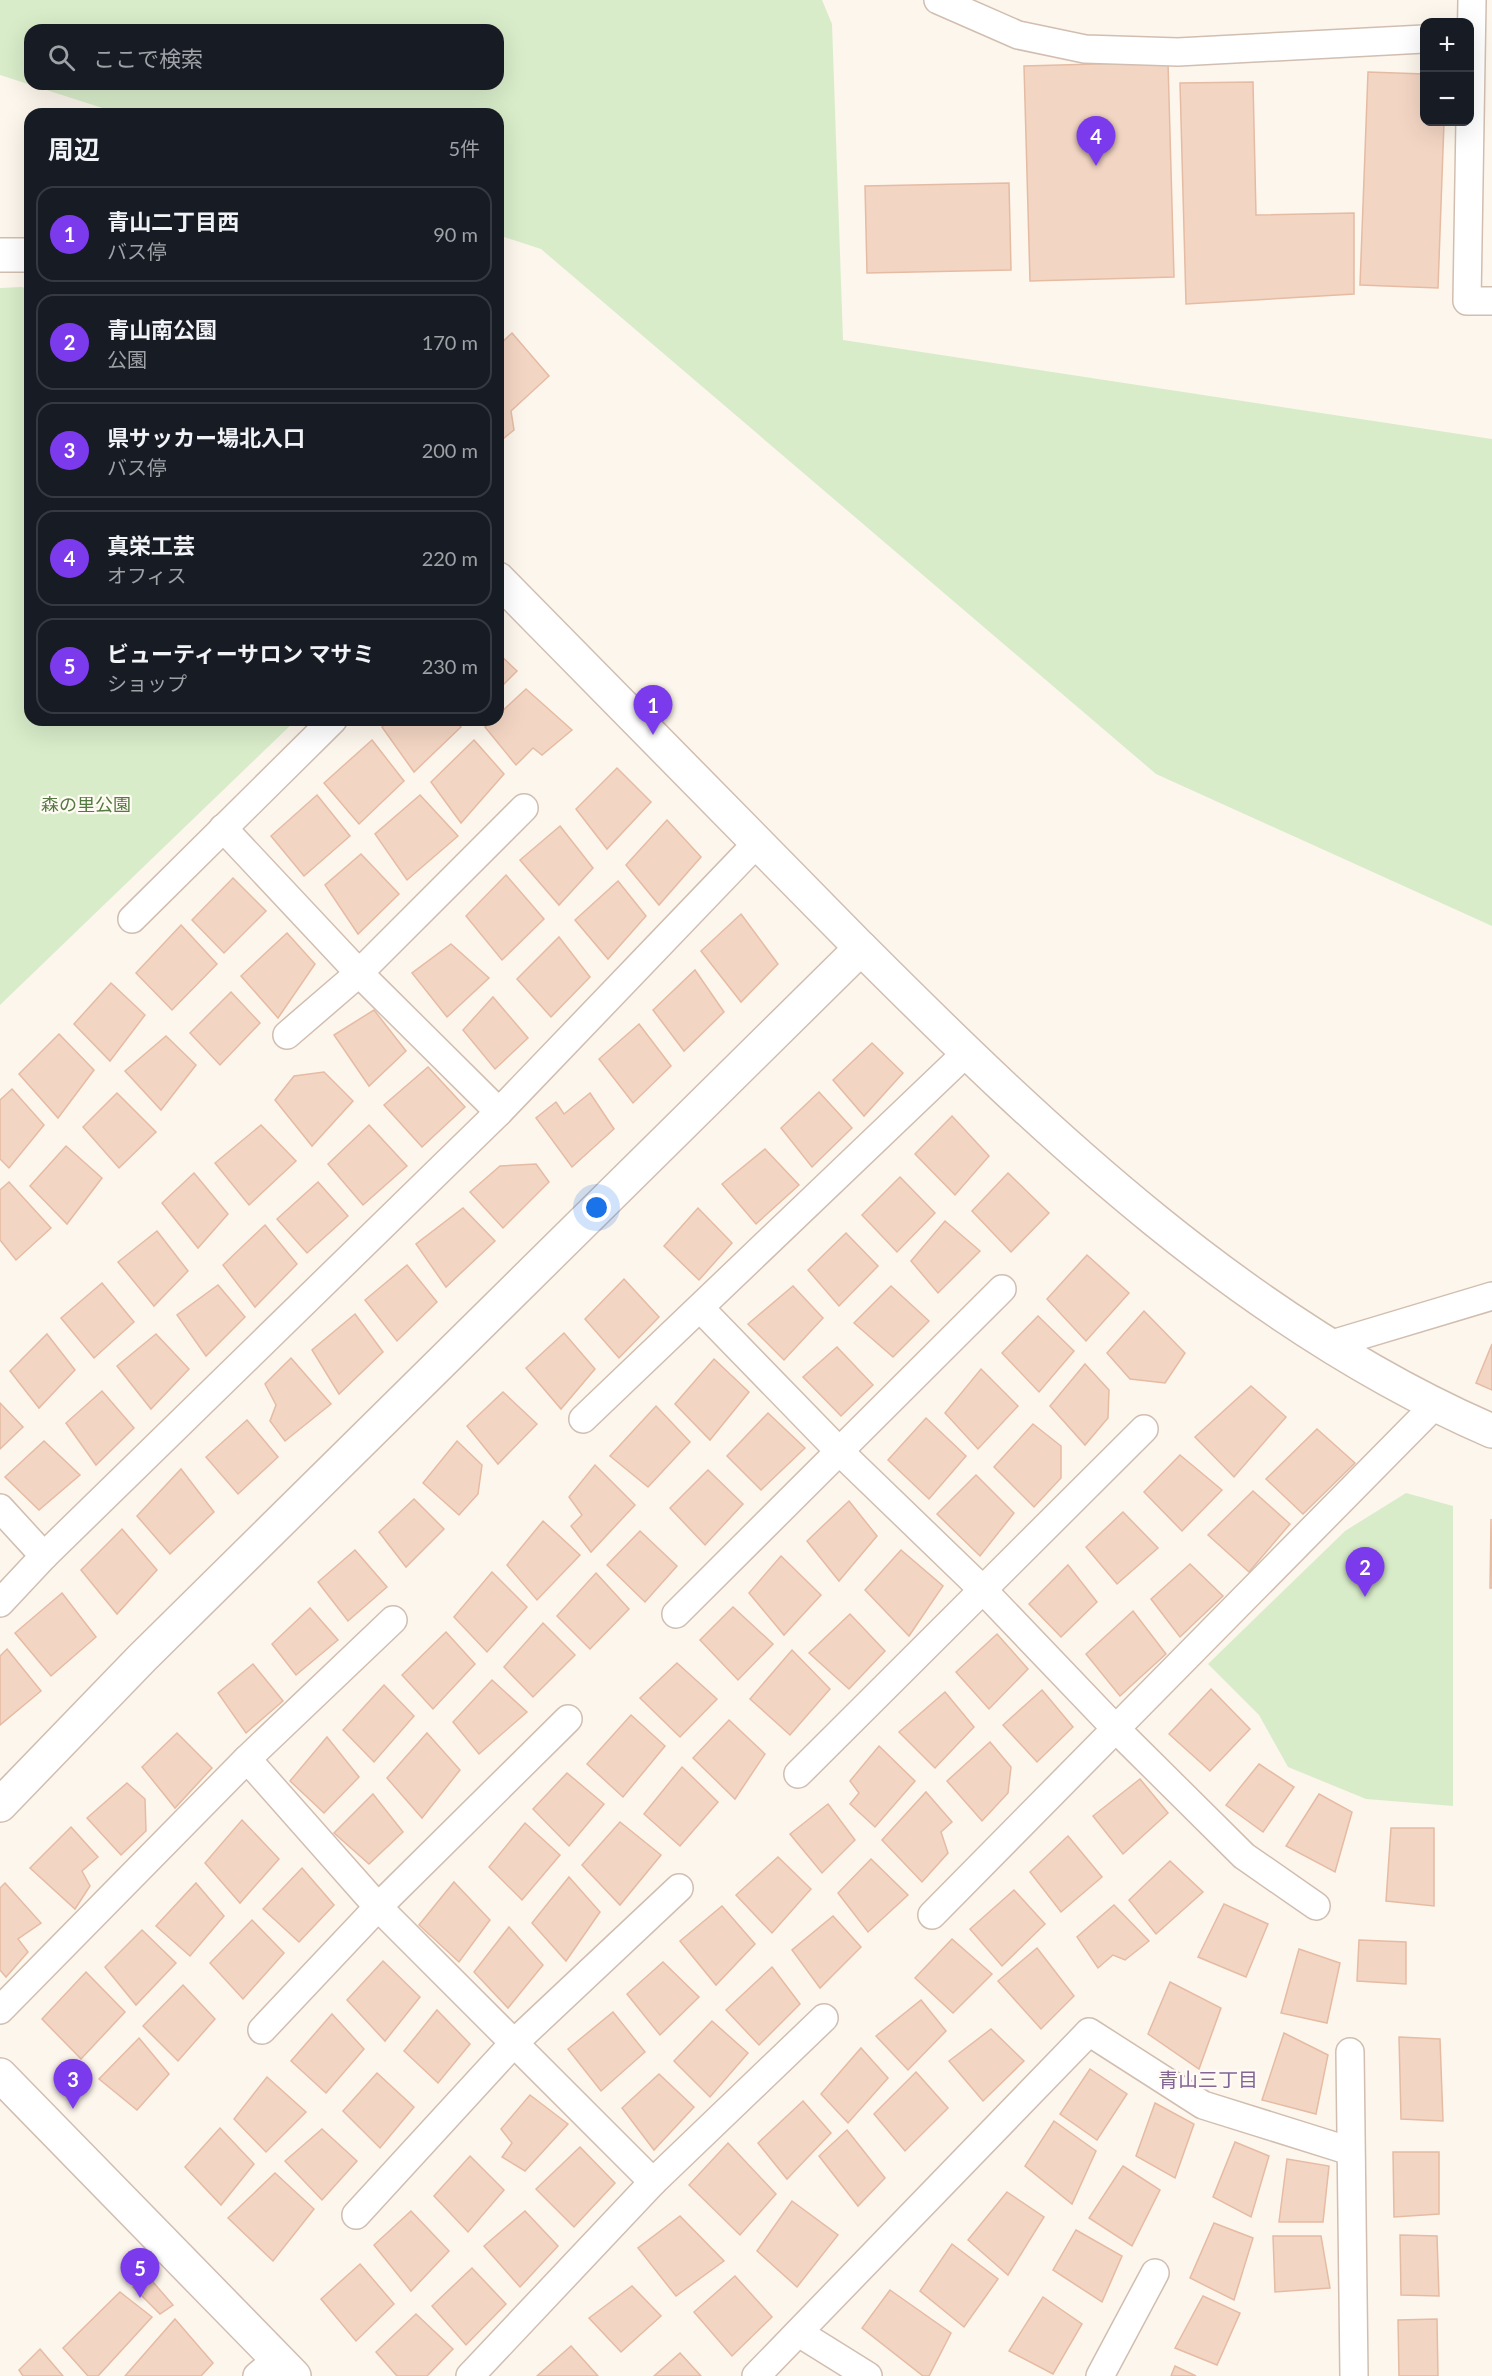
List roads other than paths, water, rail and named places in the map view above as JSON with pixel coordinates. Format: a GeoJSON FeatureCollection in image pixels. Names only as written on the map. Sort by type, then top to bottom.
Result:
{"type":"FeatureCollection","features":[{"type":"Feature","properties":{"kind":"street"},"geometry":{"type":"LineString","coordinates":[[938,0],[1018,35],[1085,49],[1178,52],[1420,39]]}},
{"type":"Feature","properties":{"kind":"street"},"geometry":{"type":"LineString","coordinates":[[1472,0],[1472,18]]}},
{"type":"Feature","properties":{"kind":"street"},"geometry":{"type":"LineString","coordinates":[[1470,72],[1467,301],[1492,301]]}},
{"type":"Feature","properties":{"kind":"street"},"geometry":{"type":"LineString","coordinates":[[0,255],[24,255]]}},
{"type":"Feature","properties":{"kind":"street"},"geometry":{"type":"LineString","coordinates":[[504,585],[966,1053],[1123,1196],[1281,1314],[1434,1406],[1492,1431]]}},
{"type":"Feature","properties":{"kind":"street"},"geometry":{"type":"LineString","coordinates":[[132,919],[327,726]]}},
{"type":"Feature","properties":{"kind":"street"},"geometry":{"type":"LineString","coordinates":[[288,1035],[358,973],[524,808]]}},
{"type":"Feature","properties":{"kind":"street"},"geometry":{"type":"LineString","coordinates":[[223,828],[358,973],[499,1112]]}},
{"type":"Feature","properties":{"kind":"street"},"geometry":{"type":"LineString","coordinates":[[0,1603],[44,1556],[499,1112],[757,843]]}},
{"type":"Feature","properties":{"kind":"street"},"geometry":{"type":"LineString","coordinates":[[0,1804],[150,1649],[861,948]]}},
{"type":"Feature","properties":{"kind":"street"},"geometry":{"type":"LineString","coordinates":[[583,1419],[966,1053]]}},
{"type":"Feature","properties":{"kind":"street"},"geometry":{"type":"LineString","coordinates":[[676,1614],[1002,1288]]}},
{"type":"Feature","properties":{"kind":"street"},"geometry":{"type":"LineString","coordinates":[[1332,1344],[1492,1296]]}},
{"type":"Feature","properties":{"kind":"street"},"geometry":{"type":"LineString","coordinates":[[700,1308],[838,1450],[983,1590],[1115,1728],[1244,1856],[1316,1906]]}},
{"type":"Feature","properties":{"kind":"street"},"geometry":{"type":"LineString","coordinates":[[932,1916],[1434,1406]]}},
{"type":"Feature","properties":{"kind":"street"},"geometry":{"type":"LineString","coordinates":[[798,1774],[1144,1429]]}},
{"type":"Feature","properties":{"kind":"street"},"geometry":{"type":"LineString","coordinates":[[0,1508],[44,1556]]}},
{"type":"Feature","properties":{"kind":"street"},"geometry":{"type":"LineString","coordinates":[[0,2010],[247,1759],[393,1620]]}},
{"type":"Feature","properties":{"kind":"street"},"geometry":{"type":"LineString","coordinates":[[262,2030],[378,1907],[568,1719]]}},
{"type":"Feature","properties":{"kind":"street"},"geometry":{"type":"LineString","coordinates":[[247,1759],[378,1907],[653,2182]]}},
{"type":"Feature","properties":{"kind":"street"},"geometry":{"type":"LineString","coordinates":[[356,2215],[513,2044],[679,1888]]}},
{"type":"Feature","properties":{"kind":"street"},"geometry":{"type":"LineString","coordinates":[[470,2376],[653,2182],[824,2018]]}},
{"type":"Feature","properties":{"kind":"street"},"geometry":{"type":"LineString","coordinates":[[756,2376],[1089,2032],[1203,2105],[1350,2151]]}},
{"type":"Feature","properties":{"kind":"street"},"geometry":{"type":"LineString","coordinates":[[1350,2052],[1354,2376]]}},
{"type":"Feature","properties":{"kind":"street"},"geometry":{"type":"LineString","coordinates":[[0,2075],[276,2371]]}},
{"type":"Feature","properties":{"kind":"street"},"geometry":{"type":"LineString","coordinates":[[1100,2376],[1155,2273]]}},
{"type":"Feature","properties":{"kind":"street"},"geometry":{"type":"LineString","coordinates":[[799,2333],[868,2376]]}},
{"type":"Feature","properties":{"kind":"place","name":"真栄工芸"},"geometry":{"type":"Point","coordinates":[1096,166]}},
{"type":"Feature","properties":{"kind":"place","name":"青山二丁目西"},"geometry":{"type":"Point","coordinates":[653,735]}},
{"type":"Feature","properties":{"kind":"place","name":"青山南公園"},"geometry":{"type":"Point","coordinates":[1365,1597]}},
{"type":"Feature","properties":{"kind":"place","name":"県サッカー場北入口"},"geometry":{"type":"Point","coordinates":[73,2109]}},
{"type":"Feature","properties":{"kind":"place","name":"ビューティーサロン マサミ"},"geometry":{"type":"Point","coordinates":[140,2298]}},
{"type":"Feature","properties":{"kind":"district","name":"青山三丁目"},"geometry":{"type":"Point","coordinates":[1208,2080]}},
{"type":"Feature","properties":{"kind":"park label","name":"森の里公園"},"geometry":{"type":"Point","coordinates":[86,805]}}]}
